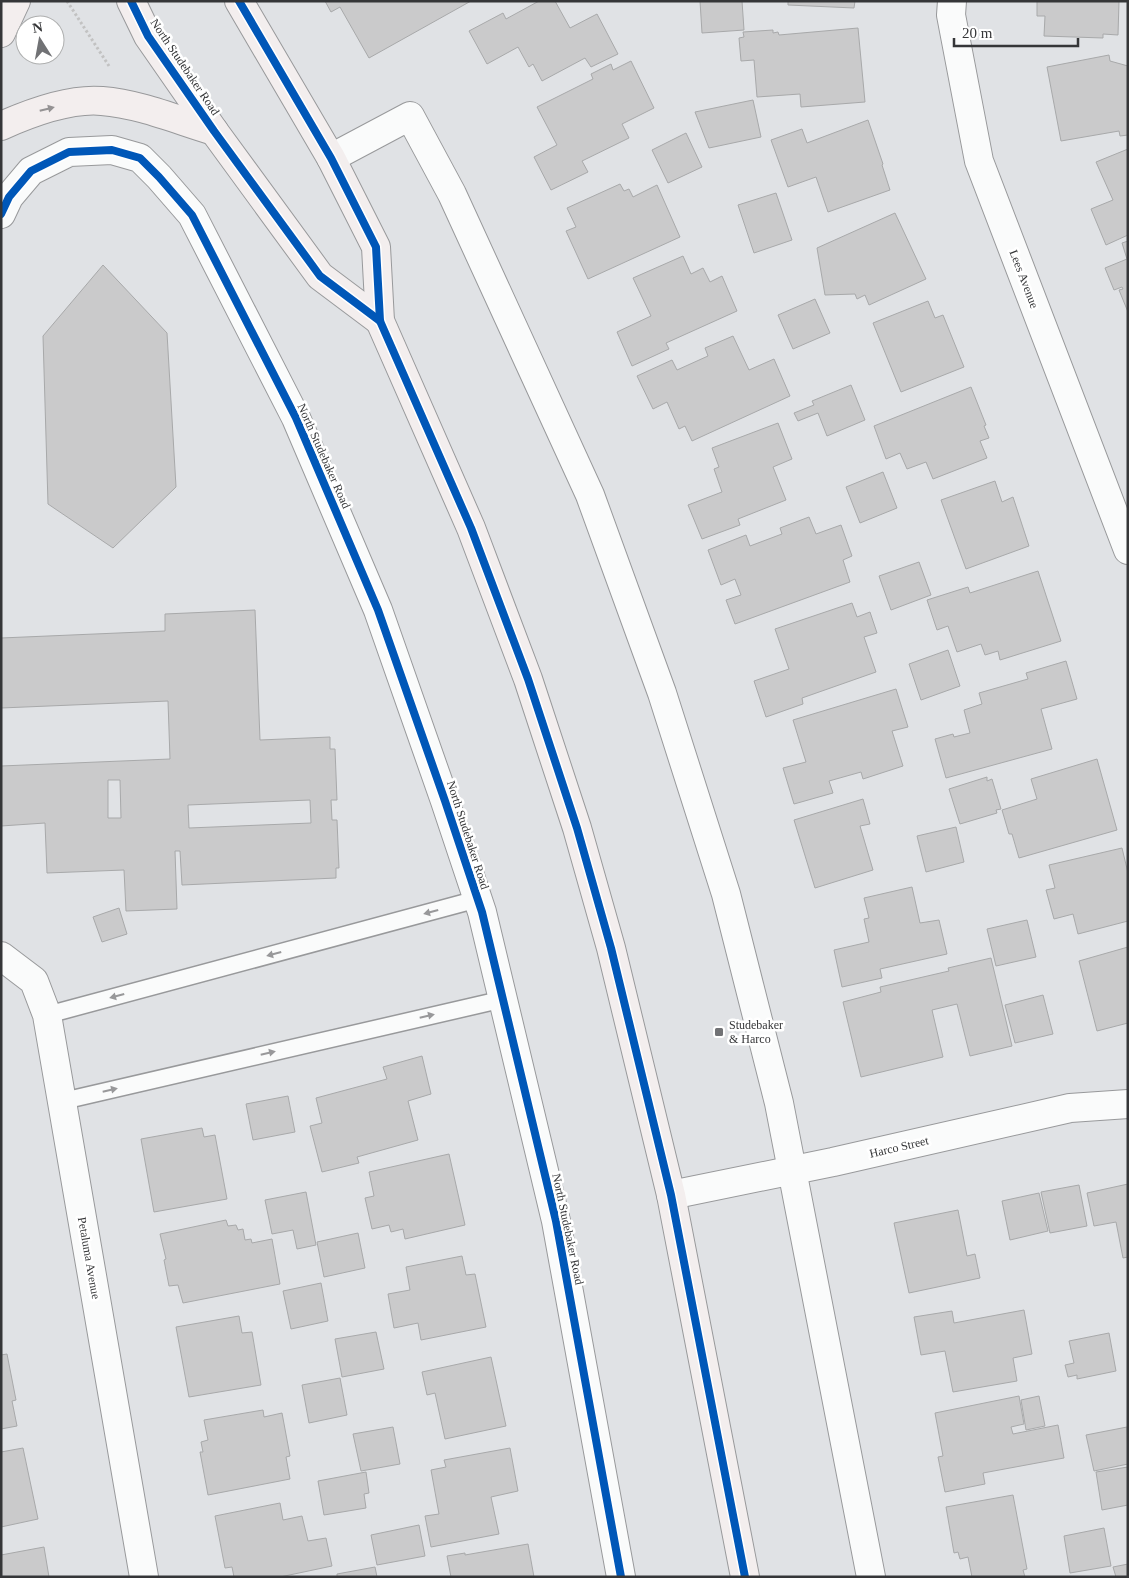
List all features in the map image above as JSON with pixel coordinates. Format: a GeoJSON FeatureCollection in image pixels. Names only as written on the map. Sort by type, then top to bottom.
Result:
{"type":"FeatureCollection","features":[{"type":"Feature","properties":{"kind":"main road"},"geometry":{"type":"LineString","coordinates":[[1,33],[16,1]]}},
{"type":"Feature","properties":{"kind":"main road","name":"North Studebaker Road"},"geometry":{"type":"LineString","coordinates":[[131,1],[148,36],[214,131],[320,276],[380,321]]}},
{"type":"Feature","properties":{"kind":"main road","name":"North Studebaker Road"},"geometry":{"type":"LineString","coordinates":[[239,1],[331,158],[376,247],[380,321],[471,528],[528,679],[577,828],[612,948],[671,1195],[745,1577]]}},
{"type":"Feature","properties":{"kind":"main road"},"geometry":{"type":"LineString","coordinates":[[1,126],[40,110],[70,103],[100,100],[135,107],[214,131]]}},
{"type":"Feature","properties":{"kind":"street","name":"Lees Avenue"},"geometry":{"type":"LineString","coordinates":[[952,1],[951,15],[979,161],[1128,550]]}},
{"type":"Feature","properties":{"kind":"street"},"geometry":{"type":"LineString","coordinates":[[331,158],[410,116],[452,194],[586,486],[662,693],[726,894],[793,1170],[871,1577]]}},
{"type":"Feature","properties":{"kind":"street","name":"North Studebaker Road"},"geometry":{"type":"LineString","coordinates":[[1,214],[9,197],[30,171],[69,152],[112,150],[140,158],[192,215],[296,418],[378,610],[478,899],[504,999],[556,1221],[621,1577]]}},
{"type":"Feature","properties":{"kind":"street","name":"Petaluma Avenue"},"geometry":{"type":"LineString","coordinates":[[1,956],[34,982],[47,1015],[144,1577]]}},
{"type":"Feature","properties":{"kind":"street","name":"Harco Street"},"geometry":{"type":"LineString","coordinates":[[671,1195],[793,1170],[1070,1108],[1128,1104]]}},
{"type":"Feature","properties":{"kind":"lane"},"geometry":{"type":"LineString","coordinates":[[47,1015],[478,899]]}},
{"type":"Feature","properties":{"kind":"lane"},"geometry":{"type":"LineString","coordinates":[[63,1101],[504,999]]}},
{"type":"Feature","properties":{"kind":"path"},"geometry":{"type":"LineString","coordinates":[[67,1],[110,68]]}},
{"type":"Feature","properties":{"kind":"building"},"geometry":{"type":"Polygon","coordinates":[[[325,1],[471,1],[369,58],[340,7],[331,12],[325,1]]]}},
{"type":"Feature","properties":{"kind":"building"},"geometry":{"type":"Polygon","coordinates":[[[539,1],[555,1],[570,28],[597,14],[618,54],[591,67],[585,58],[542,81],[533,64],[529,67],[518,47],[487,64],[469,31],[503,13],[506,19],[539,1]]]}},
{"type":"Feature","properties":{"kind":"building"},"geometry":{"type":"Polygon","coordinates":[[[700,1],[742,1],[744,30],[702,33],[700,1]]]}},
{"type":"Feature","properties":{"kind":"building"},"geometry":{"type":"Polygon","coordinates":[[[788,1],[855,1],[854,8],[788,5],[788,1]]]}},
{"type":"Feature","properties":{"kind":"building"},"geometry":{"type":"Polygon","coordinates":[[[1037,1],[1119,1],[1118,35],[1103,34],[1103,38],[1044,36],[1045,16],[1037,16],[1037,1]]]}},
{"type":"Feature","properties":{"kind":"building"},"geometry":{"type":"Polygon","coordinates":[[[858,28],[865,102],[801,107],[800,94],[757,97],[754,60],[741,61],[739,38],[744,37],[743,32],[773,30],[773,33],[778,32],[779,35],[858,28]]]}},
{"type":"Feature","properties":{"kind":"building"},"geometry":{"type":"Polygon","coordinates":[[[1109,55],[1110,61],[1128,66],[1128,135],[1120,136],[1119,131],[1061,141],[1047,67],[1109,55]]]}},
{"type":"Feature","properties":{"kind":"building"},"geometry":{"type":"Polygon","coordinates":[[[631,61],[654,108],[622,124],[629,138],[582,161],[588,172],[551,190],[534,157],[557,145],[537,107],[593,79],[591,74],[611,64],[613,70],[631,61]]]}},
{"type":"Feature","properties":{"kind":"building"},"geometry":{"type":"Polygon","coordinates":[[[753,100],[761,137],[709,148],[695,112],[753,100]]]}},
{"type":"Feature","properties":{"kind":"building"},"geometry":{"type":"Polygon","coordinates":[[[868,120],[890,190],[828,212],[816,177],[788,187],[771,140],[802,129],[807,143],[868,120]]]}},
{"type":"Feature","properties":{"kind":"building"},"geometry":{"type":"Polygon","coordinates":[[[686,133],[702,167],[668,183],[652,150],[686,133]]]}},
{"type":"Feature","properties":{"kind":"building"},"geometry":{"type":"Polygon","coordinates":[[[1128,149],[1128,235],[1106,245],[1091,209],[1113,200],[1096,162],[1128,149]]]}},
{"type":"Feature","properties":{"kind":"building"},"geometry":{"type":"Polygon","coordinates":[[[620,184],[624,191],[629,189],[633,197],[657,185],[680,237],[588,279],[566,231],[576,227],[567,208],[620,184]]]}},
{"type":"Feature","properties":{"kind":"building"},"geometry":{"type":"Polygon","coordinates":[[[776,193],[792,240],[754,253],[738,205],[776,193]]]}},
{"type":"Feature","properties":{"kind":"building"},"geometry":{"type":"Polygon","coordinates":[[[895,213],[926,279],[869,305],[865,295],[857,299],[855,294],[825,295],[817,248],[895,213]]]}},
{"type":"Feature","properties":{"kind":"building"},"geometry":{"type":"Polygon","coordinates":[[[1128,241],[1128,312],[1119,290],[1123,289],[1122,287],[1114,290],[1105,268],[1127,259],[1122,243],[1128,241]]]}},
{"type":"Feature","properties":{"kind":"building"},"geometry":{"type":"Polygon","coordinates":[[[683,256],[691,274],[703,268],[710,282],[722,276],[737,311],[666,343],[669,349],[632,366],[617,332],[651,316],[633,278],[683,256]]]}},
{"type":"Feature","properties":{"kind":"building"},"geometry":{"type":"Polygon","coordinates":[[[103,265],[167,333],[176,487],[113,548],[48,504],[43,336],[103,265]]]}},
{"type":"Feature","properties":{"kind":"building"},"geometry":{"type":"Polygon","coordinates":[[[815,299],[830,333],[793,349],[778,315],[815,299]]]}},
{"type":"Feature","properties":{"kind":"building"},"geometry":{"type":"Polygon","coordinates":[[[928,301],[935,318],[943,315],[964,367],[901,392],[873,323],[928,301]]]}},
{"type":"Feature","properties":{"kind":"building"},"geometry":{"type":"Polygon","coordinates":[[[733,336],[749,370],[774,359],[790,396],[692,441],[685,426],[679,429],[667,402],[653,409],[637,376],[672,360],[677,370],[708,356],[705,348],[733,336]]]}},
{"type":"Feature","properties":{"kind":"building"},"geometry":{"type":"Polygon","coordinates":[[[851,385],[865,420],[827,436],[818,413],[798,421],[794,413],[814,405],[812,401],[851,385]]]}},
{"type":"Feature","properties":{"kind":"building"},"geometry":{"type":"Polygon","coordinates":[[[971,387],[989,438],[980,441],[987,458],[933,479],[926,462],[907,469],[900,453],[886,459],[874,426],[971,387]]]}},
{"type":"Feature","properties":{"kind":"building"},"geometry":{"type":"Polygon","coordinates":[[[778,423],[792,459],[773,467],[786,500],[738,519],[740,525],[702,539],[688,505],[722,492],[714,469],[719,467],[712,448],[778,423]]]}},
{"type":"Feature","properties":{"kind":"building"},"geometry":{"type":"Polygon","coordinates":[[[883,472],[897,508],[860,523],[846,487],[883,472]]]}},
{"type":"Feature","properties":{"kind":"building"},"geometry":{"type":"Polygon","coordinates":[[[995,481],[1002,502],[1013,497],[1029,546],[966,569],[941,500],[995,481]]]}},
{"type":"Feature","properties":{"kind":"building"},"geometry":{"type":"Polygon","coordinates":[[[809,517],[816,534],[841,525],[852,556],[843,560],[850,582],[735,624],[726,600],[741,595],[735,579],[721,585],[708,550],[746,535],[750,546],[782,534],[780,528],[809,517]]]}},
{"type":"Feature","properties":{"kind":"building"},"geometry":{"type":"Polygon","coordinates":[[[919,562],[931,595],[891,610],[879,576],[919,562]]]}},
{"type":"Feature","properties":{"kind":"building"},"geometry":{"type":"Polygon","coordinates":[[[1038,571],[1061,641],[1000,660],[998,651],[985,655],[981,644],[957,652],[948,626],[937,630],[927,600],[968,587],[970,593],[1038,571]]]}},
{"type":"Feature","properties":{"kind":"building"},"geometry":{"type":"Polygon","coordinates":[[[852,603],[857,617],[870,612],[877,633],[864,637],[876,672],[802,698],[803,704],[766,717],[754,681],[789,669],[775,629],[852,603]]]}},
{"type":"Feature","properties":{"kind":"building"},"geometry":{"type":"Polygon","coordinates":[[[255,610],[260,740],[330,737],[330,749],[335,749],[337,800],[331,800],[332,820],[337,820],[339,868],[336,868],[336,878],[182,885],[180,851],[175,851],[177,909],[126,911],[124,870],[47,873],[45,823],[1,826],[1,766],[170,759],[168,701],[1,708],[1,638],[165,631],[165,614],[255,610]],[[108,780],[108,818],[121,818],[120,780],[108,780]],[[310,800],[188,805],[189,828],[311,823],[310,800]]]}},
{"type":"Feature","properties":{"kind":"building"},"geometry":{"type":"Polygon","coordinates":[[[948,650],[960,686],[921,700],[909,664],[948,650]]]}},
{"type":"Feature","properties":{"kind":"building"},"geometry":{"type":"Polygon","coordinates":[[[1066,661],[1077,699],[1041,709],[1052,749],[946,778],[935,739],[953,734],[954,737],[970,733],[964,710],[982,704],[979,693],[1028,679],[1026,673],[1066,661]]]}},
{"type":"Feature","properties":{"kind":"building"},"geometry":{"type":"Polygon","coordinates":[[[896,689],[908,727],[892,731],[903,766],[863,779],[861,772],[829,781],[833,793],[794,804],[783,768],[806,762],[793,720],[896,689]]]}},
{"type":"Feature","properties":{"kind":"building"},"geometry":{"type":"Polygon","coordinates":[[[1097,759],[1117,830],[1019,858],[1002,810],[1037,799],[1031,779],[1097,759]]]}},
{"type":"Feature","properties":{"kind":"building"},"geometry":{"type":"Polygon","coordinates":[[[987,777],[987,781],[992,779],[1001,809],[996,810],[997,813],[960,824],[949,789],[987,777]]]}},
{"type":"Feature","properties":{"kind":"building"},"geometry":{"type":"Polygon","coordinates":[[[863,799],[870,824],[860,826],[873,870],[815,888],[794,820],[863,799]]]}},
{"type":"Feature","properties":{"kind":"building"},"geometry":{"type":"Polygon","coordinates":[[[956,827],[964,862],[926,872],[917,836],[956,827]]]}},
{"type":"Feature","properties":{"kind":"building"},"geometry":{"type":"Polygon","coordinates":[[[1122,848],[1128,873],[1128,921],[1078,934],[1073,914],[1054,919],[1046,890],[1055,888],[1049,865],[1122,848]]]}},
{"type":"Feature","properties":{"kind":"building"},"geometry":{"type":"Polygon","coordinates":[[[912,887],[920,923],[939,920],[947,954],[880,969],[882,978],[842,987],[834,950],[869,942],[864,919],[869,918],[864,898],[912,887]]]}},
{"type":"Feature","properties":{"kind":"building"},"geometry":{"type":"Polygon","coordinates":[[[119,908],[127,934],[102,942],[93,917],[119,908]]]}},
{"type":"Feature","properties":{"kind":"building"},"geometry":{"type":"Polygon","coordinates":[[[1027,920],[1036,957],[996,966],[987,929],[1027,920]]]}},
{"type":"Feature","properties":{"kind":"building"},"geometry":{"type":"Polygon","coordinates":[[[1128,947],[1128,1023],[1097,1031],[1079,961],[1128,947]]]}},
{"type":"Feature","properties":{"kind":"building"},"geometry":{"type":"Polygon","coordinates":[[[991,958],[1012,1046],[970,1056],[957,1004],[932,1010],[943,1057],[861,1077],[843,1002],[881,992],[880,987],[949,971],[948,968],[991,958]]]}},
{"type":"Feature","properties":{"kind":"building"},"geometry":{"type":"Polygon","coordinates":[[[1043,995],[1053,1034],[1015,1043],[1005,1005],[1043,995]]]}},
{"type":"Feature","properties":{"kind":"building"},"geometry":{"type":"Polygon","coordinates":[[[422,1056],[431,1094],[408,1101],[418,1140],[357,1157],[359,1163],[322,1172],[310,1126],[322,1123],[316,1098],[387,1079],[383,1067],[422,1056]]]}},
{"type":"Feature","properties":{"kind":"building"},"geometry":{"type":"Polygon","coordinates":[[[288,1096],[295,1132],[253,1140],[246,1104],[288,1096]]]}},
{"type":"Feature","properties":{"kind":"building"},"geometry":{"type":"Polygon","coordinates":[[[202,1128],[204,1137],[215,1135],[227,1199],[154,1212],[141,1139],[202,1128]]]}},
{"type":"Feature","properties":{"kind":"building"},"geometry":{"type":"Polygon","coordinates":[[[449,1154],[465,1225],[405,1239],[403,1229],[391,1232],[389,1225],[372,1229],[365,1198],[374,1196],[369,1172],[449,1154]]]}},
{"type":"Feature","properties":{"kind":"building"},"geometry":{"type":"Polygon","coordinates":[[[1128,1184],[1128,1257],[1123,1258],[1116,1222],[1094,1226],[1087,1193],[1128,1184]]]}},
{"type":"Feature","properties":{"kind":"building"},"geometry":{"type":"Polygon","coordinates":[[[1079,1185],[1087,1226],[1050,1233],[1041,1192],[1079,1185]]]}},
{"type":"Feature","properties":{"kind":"building"},"geometry":{"type":"Polygon","coordinates":[[[306,1192],[316,1245],[297,1249],[293,1230],[272,1234],[265,1200],[306,1192]]]}},
{"type":"Feature","properties":{"kind":"building"},"geometry":{"type":"Polygon","coordinates":[[[1039,1193],[1048,1231],[1010,1240],[1002,1201],[1039,1193]]]}},
{"type":"Feature","properties":{"kind":"building"},"geometry":{"type":"Polygon","coordinates":[[[958,1210],[967,1256],[975,1254],[980,1278],[909,1293],[894,1223],[958,1210]]]}},
{"type":"Feature","properties":{"kind":"building"},"geometry":{"type":"Polygon","coordinates":[[[226,1220],[228,1226],[236,1225],[238,1230],[243,1229],[245,1240],[251,1239],[252,1243],[272,1239],[280,1284],[183,1303],[178,1285],[169,1286],[164,1260],[166,1259],[160,1234],[226,1220]]]}},
{"type":"Feature","properties":{"kind":"building"},"geometry":{"type":"Polygon","coordinates":[[[358,1233],[365,1268],[324,1277],[317,1242],[358,1233]]]}},
{"type":"Feature","properties":{"kind":"building"},"geometry":{"type":"Polygon","coordinates":[[[462,1256],[466,1275],[475,1274],[486,1327],[421,1340],[418,1323],[394,1328],[388,1294],[410,1290],[406,1267],[462,1256]]]}},
{"type":"Feature","properties":{"kind":"building"},"geometry":{"type":"Polygon","coordinates":[[[321,1283],[328,1321],[291,1329],[283,1291],[321,1283]]]}},
{"type":"Feature","properties":{"kind":"building"},"geometry":{"type":"Polygon","coordinates":[[[1024,1310],[1032,1354],[1013,1358],[1017,1381],[953,1392],[945,1351],[921,1355],[914,1317],[952,1311],[954,1323],[1024,1310]]]}},
{"type":"Feature","properties":{"kind":"building"},"geometry":{"type":"Polygon","coordinates":[[[239,1316],[242,1333],[252,1332],[261,1385],[189,1397],[176,1327],[239,1316]]]}},
{"type":"Feature","properties":{"kind":"building"},"geometry":{"type":"Polygon","coordinates":[[[376,1332],[384,1369],[342,1377],[335,1339],[376,1332]]]}},
{"type":"Feature","properties":{"kind":"building"},"geometry":{"type":"Polygon","coordinates":[[[1109,1333],[1116,1371],[1077,1379],[1077,1375],[1068,1377],[1065,1365],[1074,1363],[1069,1341],[1109,1333]]]}},
{"type":"Feature","properties":{"kind":"building"},"geometry":{"type":"Polygon","coordinates":[[[7,1354],[16,1400],[12,1401],[17,1426],[1,1429],[1,1355],[7,1354]]]}},
{"type":"Feature","properties":{"kind":"building"},"geometry":{"type":"Polygon","coordinates":[[[491,1357],[506,1426],[445,1439],[435,1393],[427,1395],[422,1372],[491,1357]]]}},
{"type":"Feature","properties":{"kind":"building"},"geometry":{"type":"Polygon","coordinates":[[[340,1378],[347,1415],[309,1423],[302,1385],[340,1378]]]}},
{"type":"Feature","properties":{"kind":"building"},"geometry":{"type":"Polygon","coordinates":[[[1019,1396],[1024,1424],[1011,1427],[1013,1434],[1058,1425],[1064,1458],[983,1473],[985,1484],[945,1492],[938,1457],[943,1456],[935,1413],[1019,1396]]]}},
{"type":"Feature","properties":{"kind":"building"},"geometry":{"type":"Polygon","coordinates":[[[1039,1396],[1045,1426],[1026,1430],[1021,1400],[1039,1396]]]}},
{"type":"Feature","properties":{"kind":"building"},"geometry":{"type":"Polygon","coordinates":[[[263,1410],[264,1417],[282,1413],[290,1456],[286,1457],[290,1479],[208,1495],[200,1452],[203,1452],[201,1442],[208,1440],[204,1420],[263,1410]]]}},
{"type":"Feature","properties":{"kind":"building"},"geometry":{"type":"Polygon","coordinates":[[[393,1427],[400,1464],[361,1471],[353,1434],[393,1427]]]}},
{"type":"Feature","properties":{"kind":"building"},"geometry":{"type":"Polygon","coordinates":[[[1127,1427],[1128,1464],[1094,1471],[1086,1435],[1127,1427]]]}},
{"type":"Feature","properties":{"kind":"building"},"geometry":{"type":"Polygon","coordinates":[[[23,1448],[38,1519],[1,1527],[1,1452],[23,1448]]]}},
{"type":"Feature","properties":{"kind":"building"},"geometry":{"type":"Polygon","coordinates":[[[510,1448],[518,1491],[491,1497],[499,1534],[431,1547],[425,1516],[439,1514],[431,1470],[446,1467],[444,1460],[510,1448]]]}},
{"type":"Feature","properties":{"kind":"building"},"geometry":{"type":"Polygon","coordinates":[[[1128,1467],[1128,1505],[1102,1510],[1096,1472],[1128,1467]]]}},
{"type":"Feature","properties":{"kind":"building"},"geometry":{"type":"Polygon","coordinates":[[[366,1472],[369,1493],[364,1494],[366,1508],[324,1515],[318,1481],[366,1472]]]}},
{"type":"Feature","properties":{"kind":"building"},"geometry":{"type":"Polygon","coordinates":[[[1013,1495],[1027,1569],[1023,1570],[1025,1577],[972,1577],[968,1557],[960,1559],[958,1552],[954,1553],[946,1507],[1013,1495]]]}},
{"type":"Feature","properties":{"kind":"building"},"geometry":{"type":"Polygon","coordinates":[[[280,1503],[283,1520],[302,1516],[308,1541],[326,1538],[332,1566],[280,1577],[234,1577],[232,1567],[225,1568],[215,1516],[280,1503]]]}},
{"type":"Feature","properties":{"kind":"building"},"geometry":{"type":"Polygon","coordinates":[[[419,1525],[425,1556],[377,1565],[371,1535],[419,1525]]]}},
{"type":"Feature","properties":{"kind":"building"},"geometry":{"type":"Polygon","coordinates":[[[1104,1528],[1111,1566],[1070,1573],[1064,1536],[1104,1528]]]}},
{"type":"Feature","properties":{"kind":"building"},"geometry":{"type":"Polygon","coordinates":[[[528,1544],[534,1577],[451,1577],[447,1556],[465,1553],[465,1555],[528,1544]]]}},
{"type":"Feature","properties":{"kind":"building"},"geometry":{"type":"Polygon","coordinates":[[[44,1547],[49,1577],[1,1577],[1,1555],[44,1547]]]}},
{"type":"Feature","properties":{"kind":"building"},"geometry":{"type":"Polygon","coordinates":[[[1128,1564],[1128,1577],[1116,1577],[1113,1567],[1128,1564]]]}},
{"type":"Feature","properties":{"kind":"building"},"geometry":{"type":"Polygon","coordinates":[[[375,1567],[377,1577],[337,1577],[337,1574],[375,1567]]]}},
{"type":"Feature","properties":{"kind":"cycle path"},"geometry":{"type":"LineString","coordinates":[[131,1],[148,36],[214,131],[320,276],[380,321]]}},
{"type":"Feature","properties":{"kind":"cycle path"},"geometry":{"type":"LineString","coordinates":[[239,1],[331,158],[376,247],[380,321],[471,528],[528,679],[577,828],[611,948],[671,1195],[745,1577]]}},
{"type":"Feature","properties":{"kind":"cycle path"},"geometry":{"type":"LineString","coordinates":[[1,214],[9,197],[31,171],[69,152],[112,150],[140,158],[192,215],[296,418],[378,610],[482,912],[556,1221],[621,1577]]}},
{"type":"Feature","properties":{"kind":"place","name":"Studebaker & Harco"},"geometry":{"type":"Point","coordinates":[719,1032]}}]}
